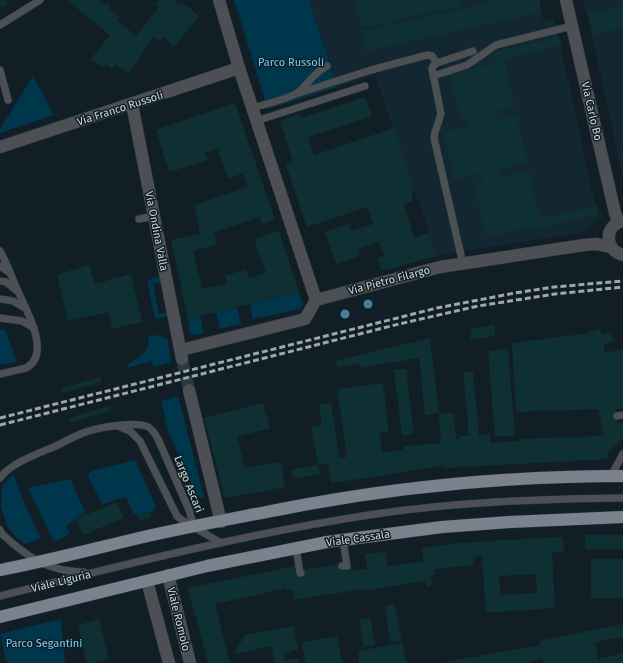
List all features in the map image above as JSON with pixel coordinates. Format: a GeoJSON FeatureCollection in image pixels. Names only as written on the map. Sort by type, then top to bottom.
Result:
{"type":"FeatureCollection","features":[{"type":"Feature","properties":{"kind":"main road"},"geometry":{"type":"LineString","coordinates":[[0,570],[140,538],[283,508],[414,489],[501,481],[617,476]]}},
{"type":"Feature","properties":{"kind":"main road","name":"Viale Cassala"},"geometry":{"type":"LineString","coordinates":[[98,593],[168,575],[296,548],[343,540],[442,527],[510,522],[623,517]]}},
{"type":"Feature","properties":{"kind":"main road","name":"Viale Liguria"},"geometry":{"type":"LineString","coordinates":[[0,617],[98,593]]}},
{"type":"Feature","properties":{"kind":"street"},"geometry":{"type":"LineString","coordinates":[[219,0],[256,121],[316,300]]}},
{"type":"Feature","properties":{"kind":"street","name":"Via Carlo Bo"},"geometry":{"type":"LineString","coordinates":[[566,0],[614,213],[621,221]]}},
{"type":"Feature","properties":{"kind":"street","name":"Via Franco Russoli"},"geometry":{"type":"LineString","coordinates":[[0,147],[239,68]]}},
{"type":"Feature","properties":{"kind":"street","name":"Via Ondina Valla"},"geometry":{"type":"LineString","coordinates":[[132,104],[182,355],[305,319],[316,300]]}},
{"type":"Feature","properties":{"kind":"street"},"geometry":{"type":"LineString","coordinates":[[621,221],[613,226],[609,233],[609,241],[611,247],[617,253],[623,255]]}},
{"type":"Feature","properties":{"kind":"street","name":"Via Pietro Filargo"},"geometry":{"type":"LineString","coordinates":[[316,300],[440,267],[584,245],[596,244],[611,247]]}},
{"type":"Feature","properties":{"kind":"street"},"geometry":{"type":"LineString","coordinates":[[189,390],[221,522]]}},
{"type":"Feature","properties":{"kind":"street","name":"Viale Romolo"},"geometry":{"type":"LineString","coordinates":[[168,575],[190,663]]}},
{"type":"Feature","properties":{"kind":"street","name":"Viale Romolo"},"geometry":{"type":"LineString","coordinates":[[147,581],[168,663]]}},
{"type":"Feature","properties":{"kind":"lane"},"geometry":{"type":"LineString","coordinates":[[0,25],[40,0]]}},
{"type":"Feature","properties":{"kind":"lane"},"geometry":{"type":"LineString","coordinates":[[433,76],[467,65],[496,45],[572,26]]}},
{"type":"Feature","properties":{"kind":"lane"},"geometry":{"type":"LineString","coordinates":[[463,264],[434,138],[440,114],[432,69],[437,63],[473,51]]}},
{"type":"Feature","properties":{"kind":"lane"},"geometry":{"type":"LineString","coordinates":[[252,108],[371,70],[427,55],[432,56],[437,63]]}},
{"type":"Feature","properties":{"kind":"lane"},"geometry":{"type":"LineString","coordinates":[[296,94],[313,76],[327,66]]}},
{"type":"Feature","properties":{"kind":"lane"},"geometry":{"type":"LineString","coordinates":[[0,70],[8,100]]}},
{"type":"Feature","properties":{"kind":"lane"},"geometry":{"type":"LineString","coordinates":[[256,121],[365,86]]}},
{"type":"Feature","properties":{"kind":"lane"},"geometry":{"type":"LineString","coordinates":[[140,219],[154,216]]}},
{"type":"Feature","properties":{"kind":"lane"},"geometry":{"type":"LineString","coordinates":[[0,251],[34,329],[37,351],[36,358],[26,368],[0,374]]}},
{"type":"Feature","properties":{"kind":"lane"},"geometry":{"type":"LineString","coordinates":[[0,266],[10,274]]}},
{"type":"Feature","properties":{"kind":"lane"},"geometry":{"type":"LineString","coordinates":[[0,281],[6,282],[18,292]]}},
{"type":"Feature","properties":{"kind":"lane"},"geometry":{"type":"LineString","coordinates":[[0,299],[13,300],[26,308]]}},
{"type":"Feature","properties":{"kind":"lane"},"geometry":{"type":"LineString","coordinates":[[0,318],[22,321],[34,329]]}},
{"type":"Feature","properties":{"kind":"lane","name":"Largo Ascari"},"geometry":{"type":"LineString","coordinates":[[0,478],[8,470],[23,461],[88,431],[108,427],[142,425],[150,427],[153,430],[194,527]]}},
{"type":"Feature","properties":{"kind":"lane","name":"Largo Ascari"},"geometry":{"type":"LineString","coordinates":[[108,427],[126,429],[137,438],[145,450],[177,516],[194,527]]}},
{"type":"Feature","properties":{"kind":"lane"},"geometry":{"type":"LineString","coordinates":[[617,476],[623,454]]}},
{"type":"Feature","properties":{"kind":"lane","name":"Viale Cassala"},"geometry":{"type":"LineString","coordinates":[[96,572],[285,529],[370,514],[466,504],[623,498]]}},
{"type":"Feature","properties":{"kind":"lane"},"geometry":{"type":"LineString","coordinates":[[194,527],[221,543]]}},
{"type":"Feature","properties":{"kind":"lane"},"geometry":{"type":"LineString","coordinates":[[0,530],[2,534],[24,552],[40,562]]}},
{"type":"Feature","properties":{"kind":"lane"},"geometry":{"type":"LineString","coordinates":[[342,566],[347,566],[343,540]]}},
{"type":"Feature","properties":{"kind":"lane"},"geometry":{"type":"LineString","coordinates":[[296,548],[301,573]]}},
{"type":"Feature","properties":{"kind":"lane","name":"Viale Liguria"},"geometry":{"type":"LineString","coordinates":[[40,562],[49,567],[62,570],[96,572]]}},
{"type":"Feature","properties":{"kind":"lane","name":"Viale Liguria"},"geometry":{"type":"LineString","coordinates":[[0,596],[96,572]]}},
{"type":"Feature","properties":{"kind":"shaded area"},"geometry":{"type":"Polygon","coordinates":[[[309,0],[539,0],[543,20],[553,19],[562,45],[560,46],[595,206],[597,206],[599,216],[583,232],[437,256],[375,75],[337,87],[309,0]]]}},
{"type":"Feature","properties":{"kind":"shaded area"},"geometry":{"type":"Polygon","coordinates":[[[583,0],[623,0],[623,178],[592,36],[583,0]]]}},
{"type":"Feature","properties":{"kind":"green space","name":"Parco Russoli"},"geometry":{"type":"Polygon","coordinates":[[[234,0],[309,0],[337,87],[268,109],[234,0]]]}},
{"type":"Feature","properties":{"kind":"green space"},"geometry":{"type":"Polygon","coordinates":[[[33,76],[54,115],[0,133],[0,129],[33,76]]]}},
{"type":"Feature","properties":{"kind":"green space"},"geometry":{"type":"Polygon","coordinates":[[[162,276],[163,282],[153,284],[159,314],[169,312],[170,316],[155,319],[147,280],[162,276]]]}},
{"type":"Feature","properties":{"kind":"green space"},"geometry":{"type":"Polygon","coordinates":[[[299,292],[303,304],[300,309],[253,319],[250,304],[299,292]]]}},
{"type":"Feature","properties":{"kind":"green space"},"geometry":{"type":"Polygon","coordinates":[[[237,307],[241,324],[220,329],[216,312],[237,307]]]}},
{"type":"Feature","properties":{"kind":"green space"},"geometry":{"type":"Polygon","coordinates":[[[200,316],[204,333],[193,335],[190,334],[188,319],[200,316]]]}},
{"type":"Feature","properties":{"kind":"green space"},"geometry":{"type":"Polygon","coordinates":[[[0,330],[5,330],[17,362],[0,365],[0,330]]]}},
{"type":"Feature","properties":{"kind":"green space"},"geometry":{"type":"Polygon","coordinates":[[[155,335],[166,338],[168,341],[171,362],[154,367],[152,361],[128,368],[127,365],[140,357],[146,350],[149,342],[148,336],[155,335]]]}},
{"type":"Feature","properties":{"kind":"green space"},"geometry":{"type":"Polygon","coordinates":[[[178,396],[204,497],[198,498],[168,431],[161,401],[178,396]]]}},
{"type":"Feature","properties":{"kind":"green space"},"geometry":{"type":"Polygon","coordinates":[[[135,460],[156,507],[154,511],[137,515],[133,513],[126,497],[102,504],[88,476],[91,471],[135,460]]]}},
{"type":"Feature","properties":{"kind":"green space"},"geometry":{"type":"Polygon","coordinates":[[[13,473],[23,500],[41,539],[25,544],[15,536],[6,524],[1,506],[2,487],[13,473]]]}},
{"type":"Feature","properties":{"kind":"green space"},"geometry":{"type":"Polygon","coordinates":[[[70,479],[85,512],[66,526],[70,534],[54,542],[28,488],[70,479]]]}},
{"type":"Feature","properties":{"kind":"green space","name":"Parco Segantini"},"geometry":{"type":"Polygon","coordinates":[[[61,619],[65,663],[7,663],[0,634],[61,619]]]}},
{"type":"Feature","properties":{"kind":"building"},"geometry":{"type":"Polygon","coordinates":[[[0,0],[7,0],[6,6],[0,7],[0,0]]]}},
{"type":"Feature","properties":{"kind":"building"},"geometry":{"type":"Polygon","coordinates":[[[67,0],[98,0],[104,5],[106,3],[110,6],[109,9],[120,17],[117,21],[136,36],[158,8],[155,5],[159,0],[174,0],[180,5],[181,3],[186,7],[187,6],[199,16],[174,47],[163,37],[159,41],[154,37],[128,73],[116,64],[112,69],[106,64],[103,68],[91,59],[110,35],[67,0]]]}},
{"type":"Feature","properties":{"kind":"building"},"geometry":{"type":"Polygon","coordinates":[[[355,0],[458,0],[459,6],[392,20],[393,24],[491,3],[490,0],[539,0],[542,12],[366,51],[361,31],[386,26],[385,23],[362,28],[355,0]]]}},
{"type":"Feature","properties":{"kind":"building"},"geometry":{"type":"Polygon","coordinates":[[[623,6],[623,28],[593,35],[588,14],[623,6]]]}},
{"type":"Feature","properties":{"kind":"building"},"geometry":{"type":"Polygon","coordinates":[[[558,37],[562,45],[504,59],[515,107],[494,112],[496,120],[516,116],[528,163],[499,169],[501,177],[529,171],[540,219],[597,206],[598,215],[551,225],[542,229],[541,225],[486,237],[474,183],[483,181],[481,173],[454,179],[443,132],[471,126],[469,118],[460,119],[450,74],[496,63],[493,52],[550,40],[550,38],[558,37]]]}},
{"type":"Feature","properties":{"kind":"building"},"geometry":{"type":"Polygon","coordinates":[[[365,97],[372,116],[308,137],[314,155],[394,128],[415,191],[411,192],[413,201],[404,204],[414,238],[429,233],[437,256],[381,271],[377,258],[384,256],[379,242],[358,249],[360,256],[336,264],[325,232],[349,224],[351,231],[373,224],[367,207],[307,227],[286,165],[293,162],[280,121],[300,114],[301,118],[365,97]]]}},
{"type":"Feature","properties":{"kind":"building"},"geometry":{"type":"Polygon","coordinates":[[[235,103],[275,220],[262,224],[260,217],[214,232],[217,244],[193,251],[202,289],[227,283],[225,276],[246,269],[249,278],[266,273],[254,239],[279,231],[299,292],[188,319],[171,240],[200,234],[194,205],[248,187],[243,173],[228,179],[218,149],[205,153],[208,160],[169,172],[156,130],[235,103]]]}},
{"type":"Feature","properties":{"kind":"building"},"geometry":{"type":"Polygon","coordinates":[[[89,265],[95,284],[131,274],[142,322],[112,329],[108,312],[68,321],[57,275],[89,265]]]}},
{"type":"Feature","properties":{"kind":"building"},"geometry":{"type":"Polygon","coordinates":[[[494,325],[495,336],[471,340],[470,329],[494,325]]]}},
{"type":"Feature","properties":{"kind":"building"},"geometry":{"type":"Polygon","coordinates":[[[600,329],[602,334],[611,332],[613,342],[603,344],[605,353],[623,349],[623,409],[616,409],[618,423],[623,423],[623,438],[607,454],[608,459],[443,468],[443,466],[331,483],[328,463],[318,465],[311,427],[322,425],[319,404],[331,403],[339,458],[347,457],[337,389],[383,383],[389,432],[379,433],[382,452],[404,450],[403,446],[441,443],[439,413],[453,413],[456,439],[459,438],[459,436],[469,436],[463,372],[473,372],[479,436],[490,434],[491,443],[518,441],[518,439],[604,436],[598,409],[516,412],[512,343],[583,334],[600,329]]]}},
{"type":"Feature","properties":{"kind":"building"},"geometry":{"type":"Polygon","coordinates":[[[430,338],[439,413],[425,415],[419,358],[360,368],[359,363],[338,368],[335,361],[430,338]]]}},
{"type":"Feature","properties":{"kind":"building"},"geometry":{"type":"Polygon","coordinates":[[[508,349],[515,435],[495,437],[488,351],[508,349]]]}},
{"type":"Feature","properties":{"kind":"building"},"geometry":{"type":"Polygon","coordinates":[[[394,369],[406,369],[414,434],[402,435],[394,369]]]}},
{"type":"Feature","properties":{"kind":"building"},"geometry":{"type":"Polygon","coordinates":[[[101,377],[102,382],[63,393],[61,388],[101,377]]]}},
{"type":"Feature","properties":{"kind":"building"},"geometry":{"type":"Polygon","coordinates":[[[263,403],[270,428],[237,437],[245,468],[281,462],[285,487],[225,498],[204,418],[263,403]]]}},
{"type":"Feature","properties":{"kind":"building"},"geometry":{"type":"Polygon","coordinates":[[[109,406],[110,411],[70,423],[69,418],[109,406]]]}},
{"type":"Feature","properties":{"kind":"building"},"geometry":{"type":"Polygon","coordinates":[[[318,465],[320,474],[293,479],[291,470],[318,465]]]}},
{"type":"Feature","properties":{"kind":"building"},"geometry":{"type":"Polygon","coordinates":[[[117,502],[124,518],[83,535],[76,519],[117,502]]]}},
{"type":"Feature","properties":{"kind":"building"},"geometry":{"type":"Polygon","coordinates":[[[150,512],[151,517],[139,520],[137,515],[150,512]]]}},
{"type":"Feature","properties":{"kind":"building"},"geometry":{"type":"Polygon","coordinates":[[[585,535],[623,535],[623,549],[585,549],[585,535]]]}},
{"type":"Feature","properties":{"kind":"building"},"geometry":{"type":"Polygon","coordinates":[[[563,537],[564,551],[552,552],[555,608],[486,613],[482,556],[473,557],[474,565],[435,569],[436,575],[431,576],[432,584],[428,587],[425,581],[294,600],[292,590],[287,591],[286,588],[215,604],[230,663],[208,663],[188,588],[295,566],[297,576],[302,575],[301,570],[342,564],[342,569],[352,567],[353,571],[367,569],[365,554],[385,552],[388,566],[423,562],[422,548],[459,543],[563,537]],[[536,574],[499,576],[500,595],[537,593],[536,574]]]}},
{"type":"Feature","properties":{"kind":"building"},"geometry":{"type":"Polygon","coordinates":[[[591,559],[623,559],[623,598],[591,598],[591,559]]]}},
{"type":"Feature","properties":{"kind":"building"},"geometry":{"type":"Polygon","coordinates":[[[394,604],[402,641],[390,642],[385,606],[394,604]]]}},
{"type":"Feature","properties":{"kind":"building"},"geometry":{"type":"Polygon","coordinates":[[[370,618],[375,645],[364,647],[359,620],[370,618]]]}},
{"type":"Feature","properties":{"kind":"building"},"geometry":{"type":"Polygon","coordinates":[[[99,619],[109,659],[94,663],[87,663],[78,625],[99,619]]]}},
{"type":"Feature","properties":{"kind":"building"},"geometry":{"type":"Polygon","coordinates":[[[623,624],[623,637],[596,642],[598,659],[623,653],[623,663],[543,663],[543,659],[531,663],[440,663],[540,645],[539,641],[623,624]]]}},
{"type":"Feature","properties":{"kind":"building"},"geometry":{"type":"Polygon","coordinates":[[[293,626],[298,649],[284,654],[285,661],[298,658],[300,663],[275,663],[271,646],[234,654],[245,635],[293,626]]]}},
{"type":"Feature","properties":{"kind":"building"},"geometry":{"type":"Polygon","coordinates":[[[337,636],[342,663],[305,663],[302,642],[337,636]]]}},
{"type":"Feature","properties":{"kind":"building"},"geometry":{"type":"Polygon","coordinates":[[[402,643],[407,663],[359,663],[358,651],[402,643]]]}},
{"type":"Feature","properties":{"kind":"tunnel"},"geometry":{"type":"LineString","coordinates":[[182,359],[189,390]]}},
{"type":"Feature","properties":{"kind":"railway"},"geometry":{"type":"LineString","coordinates":[[0,418],[437,308],[554,287],[623,281]]}},
{"type":"Feature","properties":{"kind":"railway"},"geometry":{"type":"LineString","coordinates":[[0,425],[399,324],[478,306],[555,294],[623,287]]}}]}
